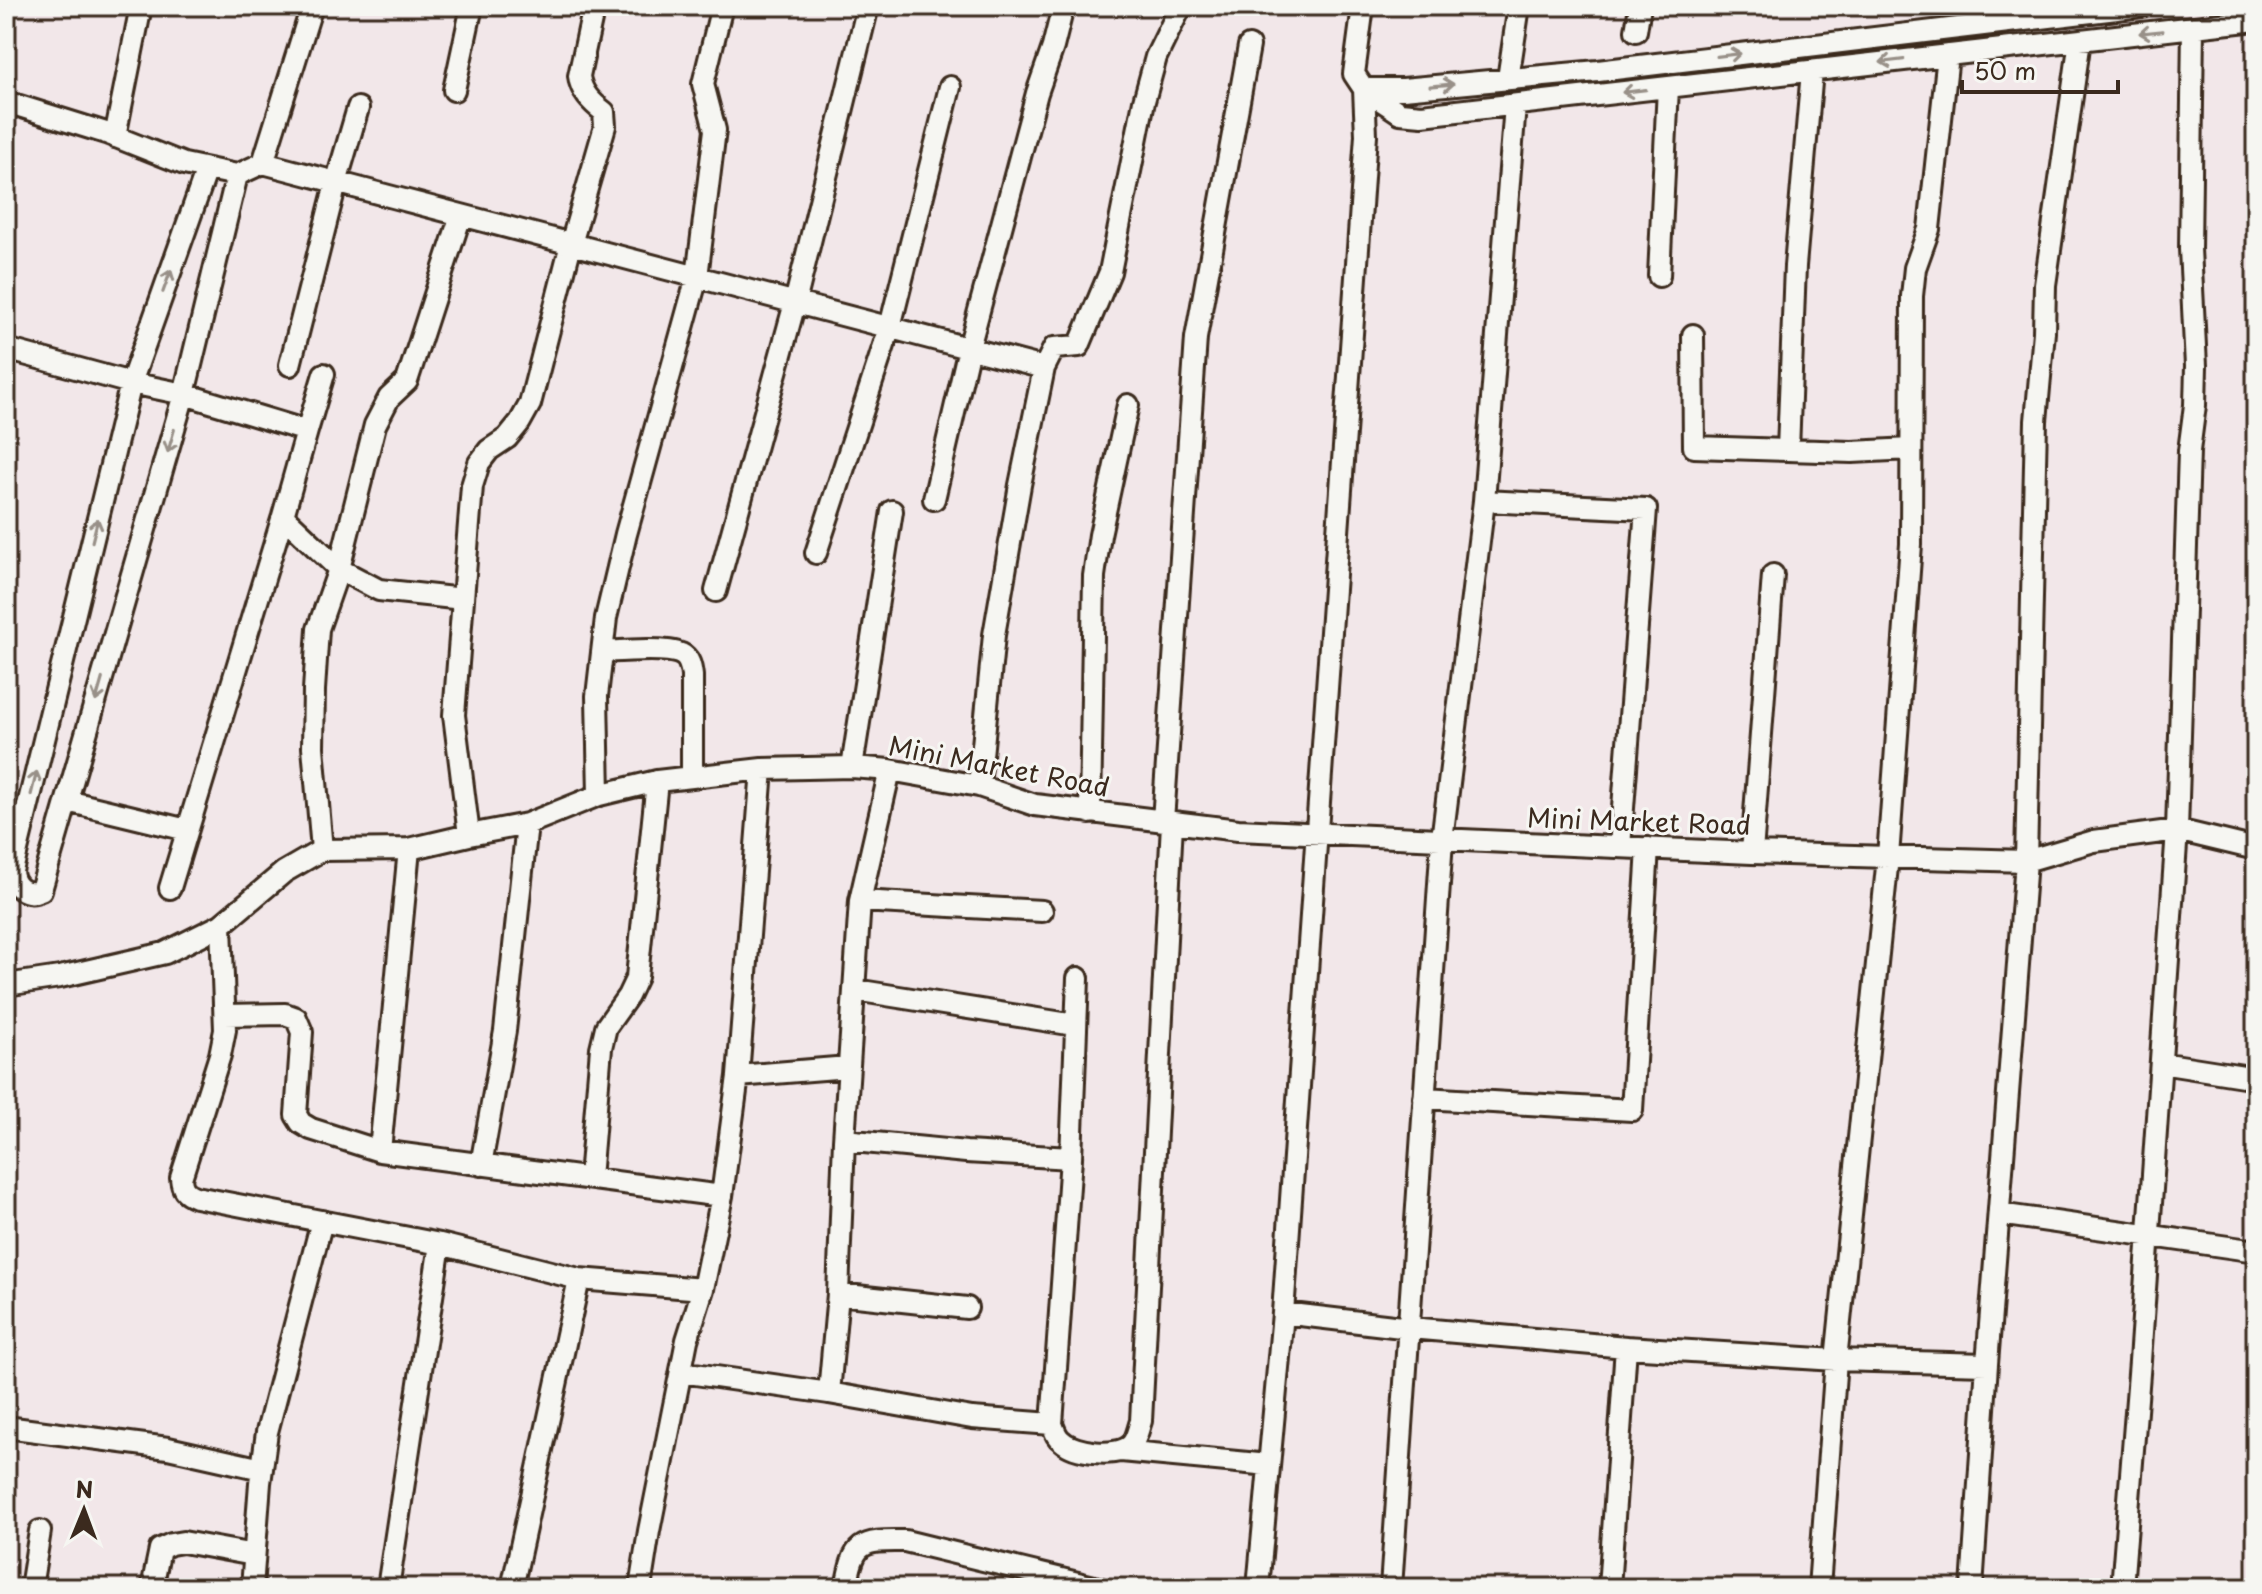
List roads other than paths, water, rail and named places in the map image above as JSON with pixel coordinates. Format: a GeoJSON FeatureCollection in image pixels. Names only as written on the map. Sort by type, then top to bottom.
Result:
{"type":"FeatureCollection","features":[{"type":"Feature","properties":{"kind":"street"},"geometry":{"type":"LineString","coordinates":[[115,137],[141,6]]}},
{"type":"Feature","properties":{"kind":"street"},"geometry":{"type":"LineString","coordinates":[[263,163],[312,6]]}},
{"type":"Feature","properties":{"kind":"street"},"geometry":{"type":"LineString","coordinates":[[454,90],[472,6]]}},
{"type":"Feature","properties":{"kind":"street"},"geometry":{"type":"LineString","coordinates":[[469,835],[454,715],[472,486],[479,463],[489,450],[507,438],[530,404],[605,126],[604,112],[592,103],[581,87],[579,76],[594,6]]}},
{"type":"Feature","properties":{"kind":"street"},"geometry":{"type":"LineString","coordinates":[[599,795],[597,696],[606,618],[697,277],[715,130],[703,84],[722,6]]}},
{"type":"Feature","properties":{"kind":"street"},"geometry":{"type":"LineString","coordinates":[[716,591],[795,303],[868,6]]}},
{"type":"Feature","properties":{"kind":"street"},"geometry":{"type":"LineString","coordinates":[[934,499],[969,348],[1037,93],[1053,47],[1061,15],[1060,6]]}},
{"type":"Feature","properties":{"kind":"street"},"geometry":{"type":"LineString","coordinates":[[979,786],[994,635],[1044,368],[1054,348],[1079,346],[1110,272],[1144,101],[1156,57],[1181,6]]}},
{"type":"Feature","properties":{"kind":"street"},"geometry":{"type":"LineString","coordinates":[[1363,6],[1354,74],[1364,89],[1400,113],[1422,115],[2256,20]]}},
{"type":"Feature","properties":{"kind":"street"},"geometry":{"type":"LineString","coordinates":[[1508,79],[1519,6]]}},
{"type":"Feature","properties":{"kind":"street"},"geometry":{"type":"LineString","coordinates":[[1636,31],[1640,6]]}},
{"type":"Feature","properties":{"kind":"street"},"geometry":{"type":"LineString","coordinates":[[1364,89],[1403,89],[1614,69],[2142,6]]}},
{"type":"Feature","properties":{"kind":"street"},"geometry":{"type":"LineString","coordinates":[[2122,1588],[2177,830],[2189,451],[2196,379],[2190,249],[2193,27]]}},
{"type":"Feature","properties":{"kind":"street"},"geometry":{"type":"LineString","coordinates":[[1972,1588],[2026,861],[2036,421],[2045,285],[2080,40]]}},
{"type":"Feature","properties":{"kind":"street"},"geometry":{"type":"LineString","coordinates":[[1078,978],[1071,1158],[1052,1424],[1064,1444],[1109,1454],[1130,1446],[1141,1421],[1167,822],[1196,338],[1249,46]]}},
{"type":"Feature","properties":{"kind":"street"},"geometry":{"type":"LineString","coordinates":[[1819,1588],[1836,1360],[1888,857],[1911,544],[1912,296],[1915,268],[1929,229],[1948,55]]}},
{"type":"Feature","properties":{"kind":"street"},"geometry":{"type":"LineString","coordinates":[[1788,450],[1795,266],[1812,71]]}},
{"type":"Feature","properties":{"kind":"street"},"geometry":{"type":"LineString","coordinates":[[816,553],[890,327],[950,87]]}},
{"type":"Feature","properties":{"kind":"street"},"geometry":{"type":"LineString","coordinates":[[1659,276],[1668,87]]}},
{"type":"Feature","properties":{"kind":"street"},"geometry":{"type":"LineString","coordinates":[[1258,1588],[1283,1313],[1366,135],[1364,89]]}},
{"type":"Feature","properties":{"kind":"street"},"geometry":{"type":"LineString","coordinates":[[6,104],[115,137],[184,164],[237,175],[263,163],[1044,368]]}},
{"type":"Feature","properties":{"kind":"street"},"geometry":{"type":"LineString","coordinates":[[1391,1588],[1442,840],[1484,501],[1515,105]]}},
{"type":"Feature","properties":{"kind":"street"},"geometry":{"type":"LineString","coordinates":[[290,365],[358,108]]}},
{"type":"Feature","properties":{"kind":"street"},"geometry":{"type":"LineString","coordinates":[[207,169],[131,383],[12,871],[18,888],[35,893],[41,890],[184,394],[237,175]]}},
{"type":"Feature","properties":{"kind":"street"},"geometry":{"type":"LineString","coordinates":[[322,850],[313,747],[318,629],[339,569],[375,425],[389,398],[407,381],[461,215]]}},
{"type":"Feature","properties":{"kind":"street"},"geometry":{"type":"LineString","coordinates":[[1693,335],[1694,447],[1852,452],[1911,449]]}},
{"type":"Feature","properties":{"kind":"street"},"geometry":{"type":"LineString","coordinates":[[6,349],[184,394],[307,431]]}},
{"type":"Feature","properties":{"kind":"street"},"geometry":{"type":"LineString","coordinates":[[170,888],[324,374]]}},
{"type":"Feature","properties":{"kind":"street"},"geometry":{"type":"LineString","coordinates":[[1090,813],[1094,576],[1128,405]]}},
{"type":"Feature","properties":{"kind":"street"},"geometry":{"type":"LineString","coordinates":[[1484,501],[1646,509],[1620,847]]}},
{"type":"Feature","properties":{"kind":"street"},"geometry":{"type":"LineString","coordinates":[[852,767],[892,511]]}},
{"type":"Feature","properties":{"kind":"street"},"geometry":{"type":"LineString","coordinates":[[283,516],[339,569],[379,590],[463,599]]}},
{"type":"Feature","properties":{"kind":"street"},"geometry":{"type":"LineString","coordinates":[[1752,853],[1773,575]]}},
{"type":"Feature","properties":{"kind":"street"},"geometry":{"type":"LineString","coordinates":[[602,652],[665,651],[681,654],[690,661],[692,777]]}},
{"type":"Feature","properties":{"kind":"street","name":"Mini Market Road"},"geometry":{"type":"LineString","coordinates":[[6,985],[60,977],[165,953],[221,925],[284,872],[322,850],[409,849],[527,824],[599,795],[657,781],[762,769],[852,767],[890,770],[979,786],[1035,805],[1090,813],[1238,830],[1442,840],[2026,861],[2094,841],[2177,830]]}},
{"type":"Feature","properties":{"kind":"street"},"geometry":{"type":"LineString","coordinates":[[640,1588],[687,1340],[703,1289],[722,1196],[738,1076],[762,769]]}},
{"type":"Feature","properties":{"kind":"street"},"geometry":{"type":"LineString","coordinates":[[829,1393],[838,1294],[848,1067],[860,901],[890,770]]}},
{"type":"Feature","properties":{"kind":"street"},"geometry":{"type":"LineString","coordinates":[[590,1178],[601,1048],[606,1027],[637,977],[657,781]]}},
{"type":"Feature","properties":{"kind":"street"},"geometry":{"type":"LineString","coordinates":[[67,801],[187,830]]}},
{"type":"Feature","properties":{"kind":"street"},"geometry":{"type":"LineString","coordinates":[[481,1165],[505,1031],[527,824]]}},
{"type":"Feature","properties":{"kind":"street"},"geometry":{"type":"LineString","coordinates":[[2177,830],[2256,849]]}},
{"type":"Feature","properties":{"kind":"street"},"geometry":{"type":"LineString","coordinates":[[1424,1098],[1632,1110],[1648,848]]}},
{"type":"Feature","properties":{"kind":"street"},"geometry":{"type":"LineString","coordinates":[[380,1151],[409,849]]}},
{"type":"Feature","properties":{"kind":"street"},"geometry":{"type":"LineString","coordinates":[[860,901],[1042,911]]}},
{"type":"Feature","properties":{"kind":"street"},"geometry":{"type":"LineString","coordinates":[[221,925],[225,1030],[181,1178],[187,1194],[440,1244],[579,1279],[703,1289]]}},
{"type":"Feature","properties":{"kind":"street"},"geometry":{"type":"LineString","coordinates":[[855,990],[1075,1025]]}},
{"type":"Feature","properties":{"kind":"street"},"geometry":{"type":"LineString","coordinates":[[225,1015],[285,1014],[296,1018],[302,1032],[296,1115],[301,1123],[311,1129],[380,1151],[722,1196]]}},
{"type":"Feature","properties":{"kind":"street"},"geometry":{"type":"LineString","coordinates":[[2161,1063],[2256,1078]]}},
{"type":"Feature","properties":{"kind":"street"},"geometry":{"type":"LineString","coordinates":[[738,1076],[848,1067]]}},
{"type":"Feature","properties":{"kind":"street"},"geometry":{"type":"LineString","coordinates":[[844,1140],[1071,1158]]}},
{"type":"Feature","properties":{"kind":"street"},"geometry":{"type":"LineString","coordinates":[[1999,1214],[2256,1251]]}},
{"type":"Feature","properties":{"kind":"street"},"geometry":{"type":"LineString","coordinates":[[252,1588],[267,1432],[322,1221]]}},
{"type":"Feature","properties":{"kind":"street"},"geometry":{"type":"LineString","coordinates":[[388,1588],[440,1244]]}},
{"type":"Feature","properties":{"kind":"street"},"geometry":{"type":"LineString","coordinates":[[512,1588],[579,1279]]}},
{"type":"Feature","properties":{"kind":"street"},"geometry":{"type":"LineString","coordinates":[[838,1294],[967,1308]]}},
{"type":"Feature","properties":{"kind":"street"},"geometry":{"type":"LineString","coordinates":[[1283,1313],[1626,1347],[1836,1360],[1987,1364]]}},
{"type":"Feature","properties":{"kind":"street"},"geometry":{"type":"LineString","coordinates":[[1609,1588],[1626,1347]]}},
{"type":"Feature","properties":{"kind":"street"},"geometry":{"type":"LineString","coordinates":[[681,1372],[972,1418],[1052,1424]]}},
{"type":"Feature","properties":{"kind":"street"},"geometry":{"type":"LineString","coordinates":[[6,1427],[168,1448],[262,1469]]}},
{"type":"Feature","properties":{"kind":"street"},"geometry":{"type":"LineString","coordinates":[[1121,1451],[1269,1465]]}},
{"type":"Feature","properties":{"kind":"street"},"geometry":{"type":"LineString","coordinates":[[31,1588],[40,1531]]}},
{"type":"Feature","properties":{"kind":"street"},"geometry":{"type":"LineString","coordinates":[[846,1588],[856,1551],[867,1543],[884,1541],[905,1541],[1098,1588]]}},
{"type":"Feature","properties":{"kind":"street"},"geometry":{"type":"LineString","coordinates":[[152,1588],[160,1549],[171,1544],[183,1542],[254,1555]]}}]}
